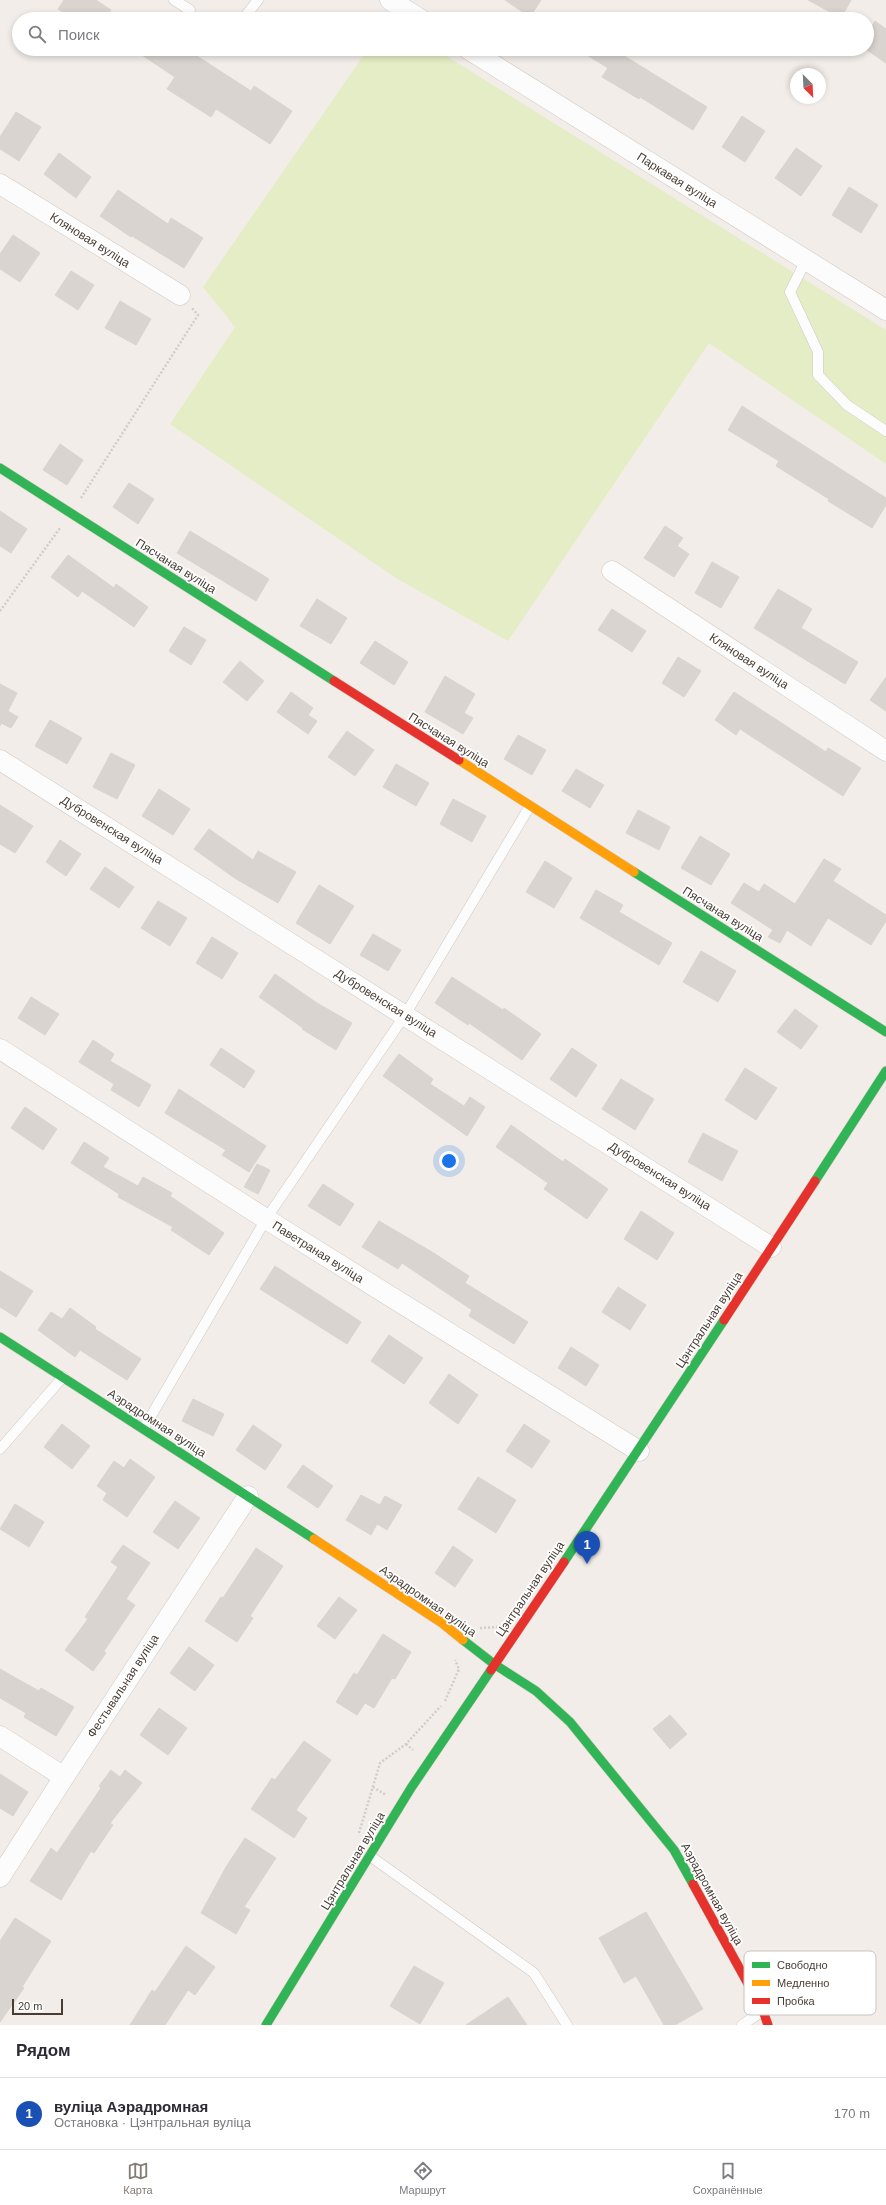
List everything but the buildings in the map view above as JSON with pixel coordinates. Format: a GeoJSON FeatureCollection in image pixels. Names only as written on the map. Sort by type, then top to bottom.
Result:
{"type":"FeatureCollection","features":[{"type":"Feature","properties":{"kind":"street"},"geometry":{"type":"LineString","coordinates":[[396,2],[410,12]]}},
{"type":"Feature","properties":{"kind":"street","name":"Паркавая вуліца"},"geometry":{"type":"LineString","coordinates":[[479,56],[886,310]]}},
{"type":"Feature","properties":{"kind":"street","name":"Кляновая вуліца"},"geometry":{"type":"LineString","coordinates":[[0,184],[180,296]]}},
{"type":"Feature","properties":{"kind":"street","name":"Пясчаная вуліца"},"geometry":{"type":"LineString","coordinates":[[0,468],[886,1032]]}},
{"type":"Feature","properties":{"kind":"street","name":"Кляновая вуліца"},"geometry":{"type":"LineString","coordinates":[[612,571],[886,751]]}},
{"type":"Feature","properties":{"kind":"street","name":"Дубровенская вуліца"},"geometry":{"type":"LineString","coordinates":[[0,760],[771,1247]]}},
{"type":"Feature","properties":{"kind":"street","name":"Паветраная вуліца"},"geometry":{"type":"LineString","coordinates":[[0,1049],[266,1219],[639,1451]]}},
{"type":"Feature","properties":{"kind":"street","name":"Цэнтральная вуліца"},"geometry":{"type":"LineString","coordinates":[[266,2025],[411,1788],[639,1451],[886,1070]]}},
{"type":"Feature","properties":{"kind":"street","name":"Аэрадромная вуліца"},"geometry":{"type":"LineString","coordinates":[[0,1337],[144,1428],[442,1623],[494,1664],[536,1692],[570,1722],[674,1850],[744,1977]]}},
{"type":"Feature","properties":{"kind":"street","name":"Фестывальная вуліца"},"geometry":{"type":"LineString","coordinates":[[0,1877],[248,1496]]}},
{"type":"Feature","properties":{"kind":"street"},"geometry":{"type":"LineString","coordinates":[[0,1736],[64,1777]]}},
{"type":"Feature","properties":{"kind":"street","name":"Аэрадромная вуліца"},"geometry":{"type":"LineString","coordinates":[[764,2015],[768,2025]]}},
{"type":"Feature","properties":{"kind":"lane"},"geometry":{"type":"LineString","coordinates":[[174,0],[190,10]]}},
{"type":"Feature","properties":{"kind":"lane"},"geometry":{"type":"LineString","coordinates":[[249,12],[258,0]]}},
{"type":"Feature","properties":{"kind":"lane"},"geometry":{"type":"LineString","coordinates":[[806,260],[790,292],[818,352],[818,375],[847,405],[886,431]]}},
{"type":"Feature","properties":{"kind":"lane"},"geometry":{"type":"LineString","coordinates":[[144,1428],[266,1219],[405,1015],[530,806]]}},
{"type":"Feature","properties":{"kind":"lane"},"geometry":{"type":"LineString","coordinates":[[0,1449],[63,1377]]}},
{"type":"Feature","properties":{"kind":"lane"},"geometry":{"type":"LineString","coordinates":[[370,1856],[534,1973],[567,2025]]}},
{"type":"Feature","properties":{"kind":"lane"},"geometry":{"type":"LineString","coordinates":[[742,2025],[757,2015]]}},
{"type":"Feature","properties":{"kind":"path"},"geometry":{"type":"LineString","coordinates":[[0,611],[71,513],[198,315],[180,296]]}},
{"type":"Feature","properties":{"kind":"green space"},"geometry":{"type":"Polygon","coordinates":[[[363,56],[446,56],[886,330],[886,464],[709,343],[508,641],[396,578],[170,424],[235,327],[203,287],[363,56]]]}},
{"type":"Feature","properties":{"kind":"traffic: fast"},"geometry":{"type":"LineString","coordinates":[[0,468],[334,681]]}},
{"type":"Feature","properties":{"kind":"traffic: fast"},"geometry":{"type":"LineString","coordinates":[[634,872],[886,1032]]}},
{"type":"Feature","properties":{"kind":"traffic: fast"},"geometry":{"type":"LineString","coordinates":[[815,1181],[886,1071]]}},
{"type":"Feature","properties":{"kind":"traffic: fast"},"geometry":{"type":"LineString","coordinates":[[564,1562],[724,1320]]}},
{"type":"Feature","properties":{"kind":"traffic: fast"},"geometry":{"type":"LineString","coordinates":[[0,1337],[314,1539]]}},
{"type":"Feature","properties":{"kind":"traffic: fast"},"geometry":{"type":"LineString","coordinates":[[463,1640],[494,1664],[536,1691],[570,1722],[674,1850],[693,1884]]}},
{"type":"Feature","properties":{"kind":"traffic: fast"},"geometry":{"type":"LineString","coordinates":[[266,2025],[411,1788],[491,1670]]}},
{"type":"Feature","properties":{"kind":"traffic: slow"},"geometry":{"type":"LineString","coordinates":[[459,760],[634,872]]}},
{"type":"Feature","properties":{"kind":"traffic: slow"},"geometry":{"type":"LineString","coordinates":[[314,1539],[442,1623],[463,1640]]}},
{"type":"Feature","properties":{"kind":"traffic: jam"},"geometry":{"type":"LineString","coordinates":[[334,681],[459,760]]}},
{"type":"Feature","properties":{"kind":"traffic: jam"},"geometry":{"type":"LineString","coordinates":[[724,1320],[815,1181]]}},
{"type":"Feature","properties":{"kind":"traffic: jam"},"geometry":{"type":"LineString","coordinates":[[491,1670],[564,1562]]}},
{"type":"Feature","properties":{"kind":"traffic: jam"},"geometry":{"type":"LineString","coordinates":[[693,1884],[744,1977]]}},
{"type":"Feature","properties":{"kind":"traffic: jam"},"geometry":{"type":"LineString","coordinates":[[764,2015],[768,2025]]}},
{"type":"Feature","properties":{"kind":"place","name":"вуліца Аэрадромная"},"geometry":{"type":"Point","coordinates":[587,1564]}}]}
